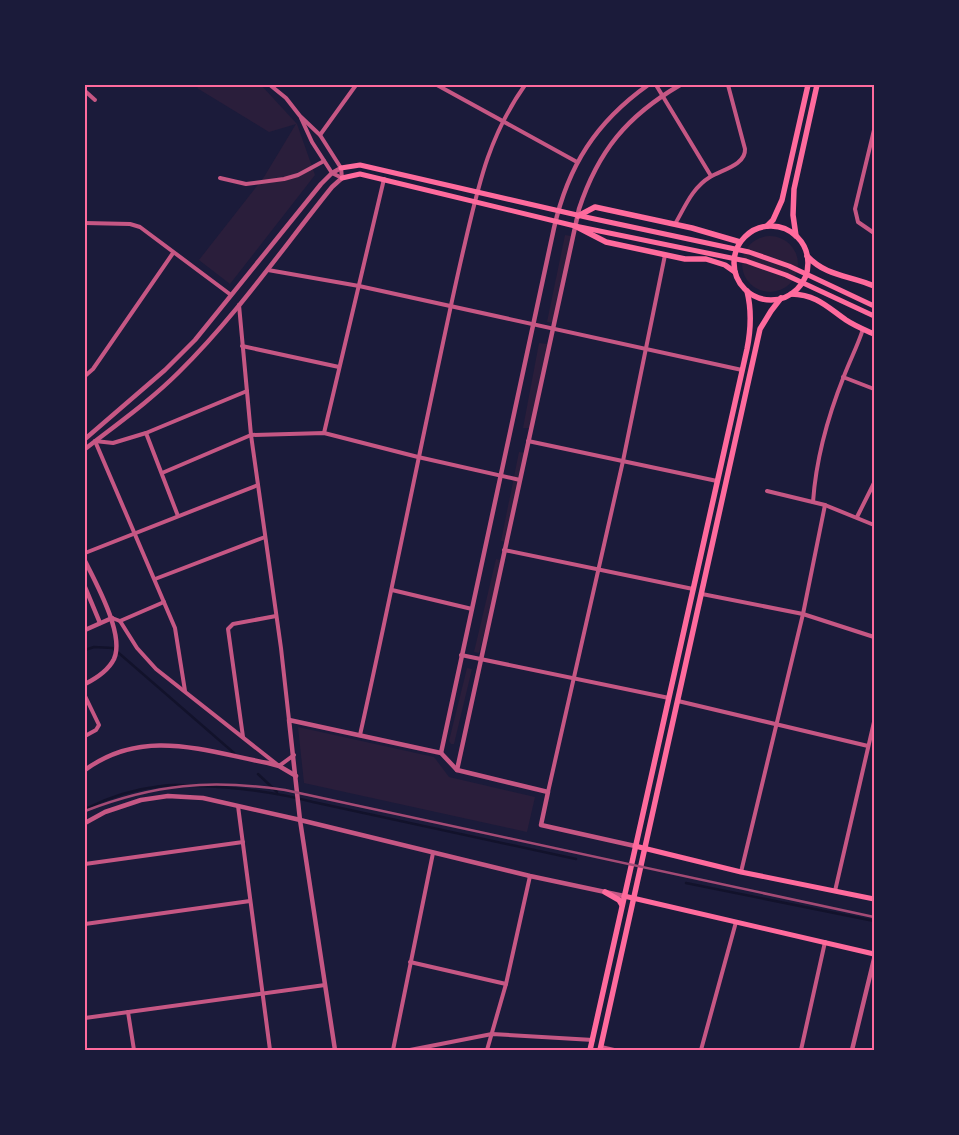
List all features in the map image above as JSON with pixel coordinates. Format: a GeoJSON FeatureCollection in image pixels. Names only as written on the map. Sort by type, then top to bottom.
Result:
{"type":"FeatureCollection","features":[{"type":"Feature","properties":{"kind":"main road"},"geometry":{"type":"LineString","coordinates":[[767,226],[773,220],[782,200],[808,85]]}},
{"type":"Feature","properties":{"kind":"main road"},"geometry":{"type":"LineString","coordinates":[[796,236],[793,215],[794,189],[816,85]]}},
{"type":"Feature","properties":{"kind":"main road"},"geometry":{"type":"LineString","coordinates":[[342,168],[360,165],[578,216],[756,254],[789,266],[874,306]]}},
{"type":"Feature","properties":{"kind":"main road"},"geometry":{"type":"LineString","coordinates":[[342,178],[360,174],[575,226],[746,261],[786,275],[874,316]]}},
{"type":"Feature","properties":{"kind":"main road"},"geometry":{"type":"LineString","coordinates":[[578,216],[595,207],[675,224],[740,242]]}},
{"type":"Feature","properties":{"kind":"main road"},"geometry":{"type":"LineString","coordinates":[[575,226],[606,242],[685,259],[715,261],[734,272]]}},
{"type":"Feature","properties":{"kind":"main road"},"geometry":{"type":"LineString","coordinates":[[590,1050],[742,370],[751,322],[747,292],[734,272],[735,251],[740,242],[752,231],[767,226],[778,226],[796,236],[802,242],[808,264],[805,278],[796,290],[781,298],[763,299],[747,292]]}},
{"type":"Feature","properties":{"kind":"main road"},"geometry":{"type":"LineString","coordinates":[[807,256],[816,266],[826,271],[860,280],[874,286]]}},
{"type":"Feature","properties":{"kind":"main road"},"geometry":{"type":"LineString","coordinates":[[790,294],[802,294],[815,298],[849,322],[874,334]]}},
{"type":"Feature","properties":{"kind":"main road"},"geometry":{"type":"LineString","coordinates":[[600,1049],[760,329],[781,298]]}},
{"type":"Feature","properties":{"kind":"main road"},"geometry":{"type":"LineString","coordinates":[[635,846],[741,872],[874,899]]}},
{"type":"Feature","properties":{"kind":"main road"},"geometry":{"type":"LineString","coordinates":[[604,892],[618,900],[622,905]]}},
{"type":"Feature","properties":{"kind":"main road"},"geometry":{"type":"LineString","coordinates":[[624,896],[874,954]]}},
{"type":"Feature","properties":{"kind":"street"},"geometry":{"type":"LineString","coordinates":[[85,449],[136,411],[173,378],[239,305],[332,187],[342,178],[342,168],[320,135],[300,116],[286,98],[270,85]]}},
{"type":"Feature","properties":{"kind":"street"},"geometry":{"type":"LineString","coordinates":[[320,135],[356,85]]}},
{"type":"Feature","properties":{"kind":"street"},"geometry":{"type":"LineString","coordinates":[[437,85],[576,162]]}},
{"type":"Feature","properties":{"kind":"street"},"geometry":{"type":"LineString","coordinates":[[360,735],[392,590],[418,458],[477,193],[486,161],[502,122],[525,85]]}},
{"type":"Feature","properties":{"kind":"street"},"geometry":{"type":"LineString","coordinates":[[441,753],[533,324],[556,221],[567,182],[576,162],[592,139],[610,118],[648,85]]}},
{"type":"Feature","properties":{"kind":"street"},"geometry":{"type":"LineString","coordinates":[[656,85],[711,176]]}},
{"type":"Feature","properties":{"kind":"street"},"geometry":{"type":"LineString","coordinates":[[457,770],[575,226],[591,176],[608,147],[630,121],[662,95],[680,85]]}},
{"type":"Feature","properties":{"kind":"street"},"geometry":{"type":"LineString","coordinates":[[675,224],[692,193],[711,176],[740,161],[745,153],[728,85]]}},
{"type":"Feature","properties":{"kind":"street"},"geometry":{"type":"LineString","coordinates":[[85,91],[95,100]]}},
{"type":"Feature","properties":{"kind":"street"},"geometry":{"type":"LineString","coordinates":[[300,116],[312,142],[332,173],[342,178]]}},
{"type":"Feature","properties":{"kind":"street"},"geometry":{"type":"LineString","coordinates":[[874,130],[872,146],[855,209],[858,222],[874,233]]}},
{"type":"Feature","properties":{"kind":"street"},"geometry":{"type":"LineString","coordinates":[[220,178],[246,184],[284,179],[298,175],[324,160]]}},
{"type":"Feature","properties":{"kind":"street"},"geometry":{"type":"LineString","coordinates":[[85,439],[165,370],[195,340],[321,184],[332,173],[342,168]]}},
{"type":"Feature","properties":{"kind":"street"},"geometry":{"type":"LineString","coordinates":[[324,433],[384,179]]}},
{"type":"Feature","properties":{"kind":"street"},"geometry":{"type":"LineString","coordinates":[[85,224],[136,225],[231,295]]}},
{"type":"Feature","properties":{"kind":"street"},"geometry":{"type":"LineString","coordinates":[[87,376],[173,253]]}},
{"type":"Feature","properties":{"kind":"street"},"geometry":{"type":"LineString","coordinates":[[635,846],[541,825],[623,461],[665,255]]}},
{"type":"Feature","properties":{"kind":"street"},"geometry":{"type":"LineString","coordinates":[[268,270],[359,286],[742,370]]}},
{"type":"Feature","properties":{"kind":"street"},"geometry":{"type":"LineString","coordinates":[[239,305],[251,435],[294,755],[300,820],[335,1050]]}},
{"type":"Feature","properties":{"kind":"street"},"geometry":{"type":"LineString","coordinates":[[813,502],[814,482],[823,441],[843,377],[863,329]]}},
{"type":"Feature","properties":{"kind":"street"},"geometry":{"type":"LineString","coordinates":[[242,346],[339,367]]}},
{"type":"Feature","properties":{"kind":"street"},"geometry":{"type":"LineString","coordinates":[[843,377],[874,389]]}},
{"type":"Feature","properties":{"kind":"street"},"geometry":{"type":"LineString","coordinates":[[96,441],[113,443],[146,433],[247,391]]}},
{"type":"Feature","properties":{"kind":"street"},"geometry":{"type":"LineString","coordinates":[[146,433],[178,516]]}},
{"type":"Feature","properties":{"kind":"street"},"geometry":{"type":"LineString","coordinates":[[162,473],[251,435],[324,433],[418,458],[520,480]]}},
{"type":"Feature","properties":{"kind":"street"},"geometry":{"type":"LineString","coordinates":[[96,441],[177,633],[184,691]]}},
{"type":"Feature","properties":{"kind":"street"},"geometry":{"type":"LineString","coordinates":[[528,441],[717,481]]}},
{"type":"Feature","properties":{"kind":"street"},"geometry":{"type":"LineString","coordinates":[[857,517],[874,483]]}},
{"type":"Feature","properties":{"kind":"street"},"geometry":{"type":"LineString","coordinates":[[85,553],[258,485]]}},
{"type":"Feature","properties":{"kind":"street"},"geometry":{"type":"LineString","coordinates":[[767,491],[825,505],[874,525]]}},
{"type":"Feature","properties":{"kind":"street"},"geometry":{"type":"LineString","coordinates":[[741,872],[803,614],[825,505]]}},
{"type":"Feature","properties":{"kind":"street"},"geometry":{"type":"LineString","coordinates":[[155,579],[265,537]]}},
{"type":"Feature","properties":{"kind":"street"},"geometry":{"type":"LineString","coordinates":[[504,550],[693,588]]}},
{"type":"Feature","properties":{"kind":"street"},"geometry":{"type":"LineString","coordinates":[[85,560],[112,618],[117,647],[107,670],[85,684]]}},
{"type":"Feature","properties":{"kind":"street"},"geometry":{"type":"LineString","coordinates":[[85,586],[100,623]]}},
{"type":"Feature","properties":{"kind":"street"},"geometry":{"type":"LineString","coordinates":[[392,590],[472,608]]}},
{"type":"Feature","properties":{"kind":"street"},"geometry":{"type":"LineString","coordinates":[[702,594],[803,614],[874,637]]}},
{"type":"Feature","properties":{"kind":"street"},"geometry":{"type":"LineString","coordinates":[[120,621],[164,602]]}},
{"type":"Feature","properties":{"kind":"street"},"geometry":{"type":"LineString","coordinates":[[243,738],[228,631],[231,625],[276,616]]}},
{"type":"Feature","properties":{"kind":"street"},"geometry":{"type":"LineString","coordinates":[[85,630],[112,618],[120,621],[145,658],[243,738],[279,766],[296,776]]}},
{"type":"Feature","properties":{"kind":"street"},"geometry":{"type":"LineString","coordinates":[[462,655],[669,698]]}},
{"type":"Feature","properties":{"kind":"street"},"geometry":{"type":"LineString","coordinates":[[85,696],[99,723],[99,728],[85,736]]}},
{"type":"Feature","properties":{"kind":"street"},"geometry":{"type":"LineString","coordinates":[[678,701],[868,746]]}},
{"type":"Feature","properties":{"kind":"street"},"geometry":{"type":"LineString","coordinates":[[289,720],[441,753],[457,770],[548,792]]}},
{"type":"Feature","properties":{"kind":"street"},"geometry":{"type":"LineString","coordinates":[[835,891],[874,722]]}},
{"type":"Feature","properties":{"kind":"street"},"geometry":{"type":"LineString","coordinates":[[85,770],[113,753],[144,745],[163,744],[279,766],[294,755]]}},
{"type":"Feature","properties":{"kind":"street"},"geometry":{"type":"LineString","coordinates":[[85,824],[104,812],[153,798],[168,796],[203,798],[530,876],[624,896]]}},
{"type":"Feature","properties":{"kind":"street"},"geometry":{"type":"LineString","coordinates":[[238,806],[270,1050]]}},
{"type":"Feature","properties":{"kind":"street"},"geometry":{"type":"LineString","coordinates":[[85,864],[242,842]]}},
{"type":"Feature","properties":{"kind":"street"},"geometry":{"type":"LineString","coordinates":[[393,1050],[433,853]]}},
{"type":"Feature","properties":{"kind":"street"},"geometry":{"type":"LineString","coordinates":[[487,1050],[506,984],[530,876]]}},
{"type":"Feature","properties":{"kind":"street"},"geometry":{"type":"LineString","coordinates":[[85,924],[250,901]]}},
{"type":"Feature","properties":{"kind":"street"},"geometry":{"type":"LineString","coordinates":[[701,1050],[736,922]]}},
{"type":"Feature","properties":{"kind":"street"},"geometry":{"type":"LineString","coordinates":[[801,1050],[825,942]]}},
{"type":"Feature","properties":{"kind":"street"},"geometry":{"type":"LineString","coordinates":[[852,1050],[874,959]]}},
{"type":"Feature","properties":{"kind":"street"},"geometry":{"type":"LineString","coordinates":[[410,962],[506,984]]}},
{"type":"Feature","properties":{"kind":"street"},"geometry":{"type":"LineString","coordinates":[[85,1018],[326,985]]}},
{"type":"Feature","properties":{"kind":"street"},"geometry":{"type":"LineString","coordinates":[[128,1012],[134,1050]]}},
{"type":"Feature","properties":{"kind":"street"},"geometry":{"type":"LineString","coordinates":[[410,1050],[492,1034],[593,1040]]}},
{"type":"Feature","properties":{"kind":"street"},"geometry":{"type":"LineString","coordinates":[[600,1049],[614,1050]]}},
{"type":"Feature","properties":{"kind":"shaded area"},"geometry":{"type":"Polygon","coordinates":[[[200,85],[261,85],[297,124],[315,175],[230,284],[199,260],[264,177],[296,124],[269,132],[197,88],[200,85]]]}},
{"type":"Feature","properties":{"kind":"shaded area"},"geometry":{"type":"Polygon","coordinates":[[[565,235],[571,236],[554,323],[547,322],[565,235]]]}},
{"type":"Feature","properties":{"kind":"shaded area"},"geometry":{"type":"Polygon","coordinates":[[[770,236],[781,238],[790,244],[796,253],[798,264],[796,275],[790,284],[781,290],[770,292],[759,290],[750,284],[744,275],[742,264],[744,253],[750,244],[759,238],[770,236]]]}},
{"type":"Feature","properties":{"kind":"shaded area"},"geometry":{"type":"Polygon","coordinates":[[[539,343],[547,344],[530,428],[523,428],[539,343]]]}},
{"type":"Feature","properties":{"kind":"shaded area"},"geometry":{"type":"Polygon","coordinates":[[[519,452],[526,453],[507,542],[501,541],[519,452]]]}},
{"type":"Feature","properties":{"kind":"shaded area"},"geometry":{"type":"Polygon","coordinates":[[[496,559],[503,561],[479,653],[474,652],[496,559]]]}},
{"type":"Feature","properties":{"kind":"shaded area"},"geometry":{"type":"Polygon","coordinates":[[[467,668],[472,669],[454,744],[451,744],[449,741],[467,668]]]}},
{"type":"Feature","properties":{"kind":"shaded area"},"geometry":{"type":"Polygon","coordinates":[[[298,727],[434,757],[449,777],[535,797],[527,832],[304,783],[298,727]]]}},
{"type":"Feature","properties":{"kind":"waterway"},"geometry":{"type":"LineString","coordinates":[[85,650],[94,647],[113,648],[234,753]]}},
{"type":"Feature","properties":{"kind":"waterway"},"geometry":{"type":"LineString","coordinates":[[258,774],[277,792]]}},
{"type":"Feature","properties":{"kind":"waterway"},"geometry":{"type":"LineString","coordinates":[[85,809],[122,794],[165,785],[241,789],[284,795],[576,859]]}},
{"type":"Feature","properties":{"kind":"waterway"},"geometry":{"type":"LineString","coordinates":[[686,883],[874,921]]}},
{"type":"Feature","properties":{"kind":"railway"},"geometry":{"type":"LineString","coordinates":[[85,811],[135,795],[183,786],[232,785],[285,790],[874,917]]}}]}
